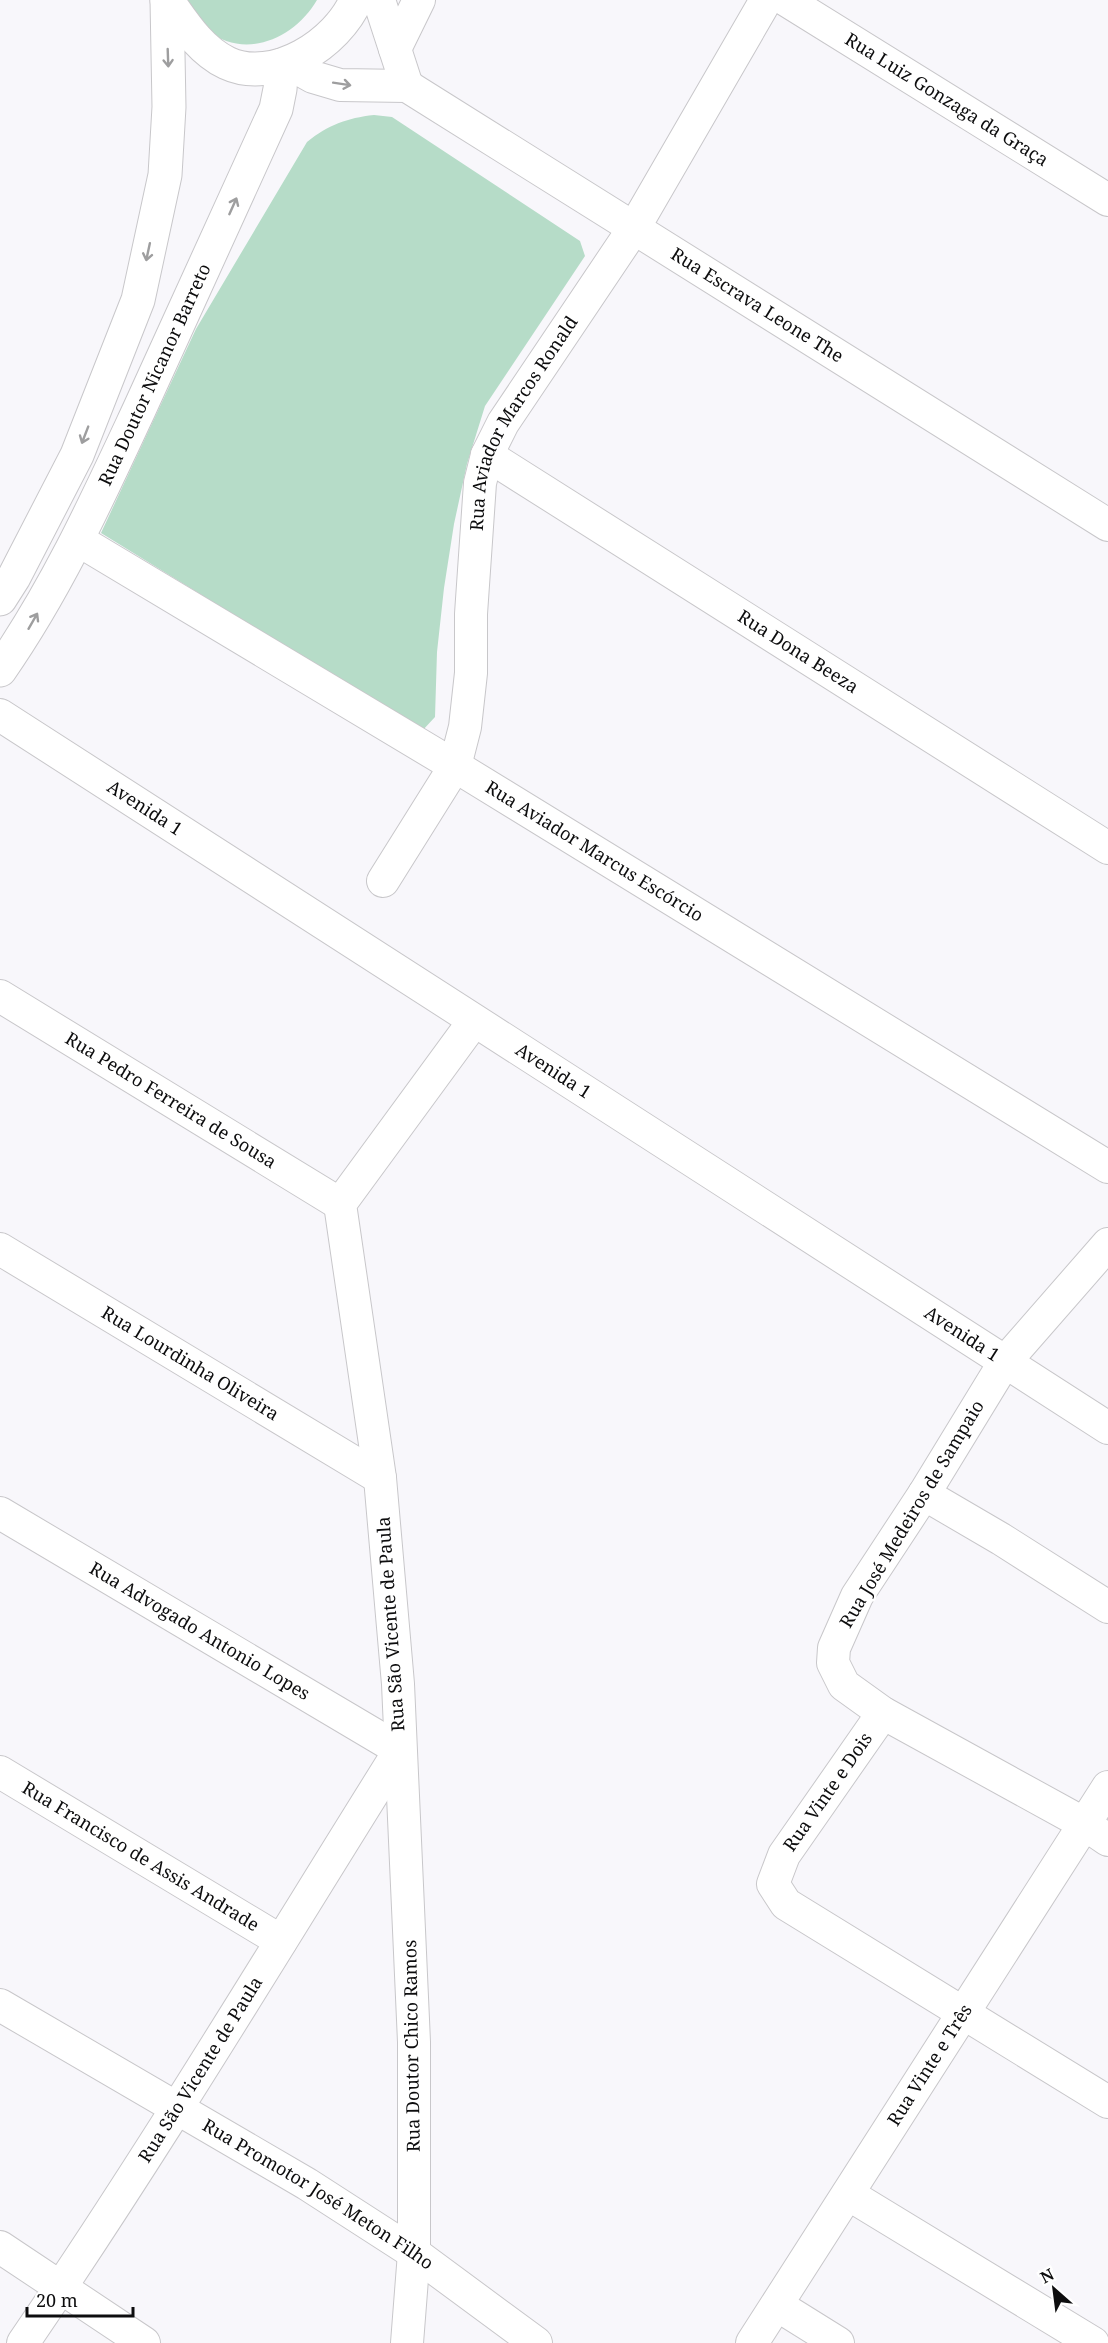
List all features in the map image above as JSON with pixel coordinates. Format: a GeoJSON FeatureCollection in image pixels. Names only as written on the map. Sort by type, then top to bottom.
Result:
{"type":"FeatureCollection","features":[{"type":"Feature","properties":{"kind":"main road"},"geometry":{"type":"LineString","coordinates":[[167,0],[193,35],[210,52],[229,64],[254,68],[285,64],[336,33],[356,0]]}},
{"type":"Feature","properties":{"kind":"main road","name":"Rua Doutor Nicanor Barreto"},"geometry":{"type":"LineString","coordinates":[[0,599],[14,577],[77,455],[138,300],[165,175],[170,107],[167,0]]}},
{"type":"Feature","properties":{"kind":"main road","name":"Rua Doutor Nicanor Barreto"},"geometry":{"type":"LineString","coordinates":[[0,670],[30,627],[78,540],[209,260],[276,109],[285,64]]}},
{"type":"Feature","properties":{"kind":"street"},"geometry":{"type":"LineString","coordinates":[[285,64],[313,77],[340,85],[407,86],[379,0]]}},
{"type":"Feature","properties":{"kind":"street"},"geometry":{"type":"LineString","coordinates":[[395,49],[419,0]]}},
{"type":"Feature","properties":{"kind":"street","name":"Rua Aviador Marcos Ronald"},"geometry":{"type":"LineString","coordinates":[[383,881],[454,766],[465,727],[471,673],[471,614],[480,483],[486,455],[502,423],[522,398],[634,228],[766,0]]}},
{"type":"Feature","properties":{"kind":"street","name":"Rua Luiz Gonzaga da Graça"},"geometry":{"type":"LineString","coordinates":[[786,0],[1108,200]]}},
{"type":"Feature","properties":{"kind":"street","name":"Rua Escrava Leone The"},"geometry":{"type":"LineString","coordinates":[[407,86],[1108,525]]}},
{"type":"Feature","properties":{"kind":"street","name":"Rua Dona Beeza"},"geometry":{"type":"LineString","coordinates":[[486,455],[1108,848]]}},
{"type":"Feature","properties":{"kind":"street","name":"Rua Aviador Marcus Escórcio"},"geometry":{"type":"LineString","coordinates":[[78,540],[454,766],[1108,1167]]}},
{"type":"Feature","properties":{"kind":"street","name":"Avenida 1"},"geometry":{"type":"LineString","coordinates":[[0,715],[1108,1428]]}},
{"type":"Feature","properties":{"kind":"street","name":"Rua Pedro Ferreira de Sousa"},"geometry":{"type":"LineString","coordinates":[[0,996],[340,1204]]}},
{"type":"Feature","properties":{"kind":"street"},"geometry":{"type":"LineString","coordinates":[[340,1204],[474,1022]]}},
{"type":"Feature","properties":{"kind":"street","name":"Rua São Vicente de Paula"},"geometry":{"type":"LineString","coordinates":[[23,2343],[61,2288],[175,2109],[400,1750],[398,1684],[380,1478],[340,1204]]}},
{"type":"Feature","properties":{"kind":"street","name":"Rua José Medeiros de Sampaio"},"geometry":{"type":"LineString","coordinates":[[1095,1832],[883,1713],[844,1685],[833,1663],[834,1648],[858,1596],[1004,1363],[1108,1244]]}},
{"type":"Feature","properties":{"kind":"street","name":"Rua Lourdinha Oliveira"},"geometry":{"type":"LineString","coordinates":[[0,1249],[380,1478]]}},
{"type":"Feature","properties":{"kind":"street"},"geometry":{"type":"LineString","coordinates":[[924,1494],[1001,1539],[1108,1607]]}},
{"type":"Feature","properties":{"kind":"street","name":"Rua Advogado Antonio Lopes"},"geometry":{"type":"LineString","coordinates":[[0,1513],[400,1750]]}},
{"type":"Feature","properties":{"kind":"street","name":"Rua Vinte e Dois"},"geometry":{"type":"LineString","coordinates":[[883,1713],[784,1855],[773,1884],[786,1904],[962,2013]]}},
{"type":"Feature","properties":{"kind":"street","name":"Rua Doutor Chico Ramos"},"geometry":{"type":"LineString","coordinates":[[400,1750],[414,2042],[414,2253],[406,2343]]}},
{"type":"Feature","properties":{"kind":"street","name":"Rua Francisco de Assis Andrade"},"geometry":{"type":"LineString","coordinates":[[0,1772],[281,1941]]}},
{"type":"Feature","properties":{"kind":"street","name":"Rua Vinte e Três"},"geometry":{"type":"LineString","coordinates":[[753,2343],[962,2013],[1095,1832],[1108,1786]]}},
{"type":"Feature","properties":{"kind":"street","name":"Rua Promotor José Meton Filho"},"geometry":{"type":"LineString","coordinates":[[0,2005],[129,2078],[175,2109],[307,2184],[414,2253],[536,2343]]}},
{"type":"Feature","properties":{"kind":"street"},"geometry":{"type":"LineString","coordinates":[[962,2013],[1108,2102]]}},
{"type":"Feature","properties":{"kind":"street"},"geometry":{"type":"LineString","coordinates":[[848,2194],[1093,2343]]}},
{"type":"Feature","properties":{"kind":"street"},"geometry":{"type":"LineString","coordinates":[[0,2247],[144,2343]]}},
{"type":"Feature","properties":{"kind":"street"},"geometry":{"type":"LineString","coordinates":[[777,2305],[838,2343]]}},
{"type":"Feature","properties":{"kind":"green space"},"geometry":{"type":"Polygon","coordinates":[[[185,0],[317,0],[296,25],[283,34],[268,41],[237,44],[222,39],[207,30],[185,0]]]}},
{"type":"Feature","properties":{"kind":"green space"},"geometry":{"type":"Polygon","coordinates":[[[374,115],[392,117],[580,241],[585,256],[485,406],[467,464],[454,524],[437,652],[435,717],[422,731],[101,533],[196,329],[307,142],[338,123],[374,115]]]}}]}
